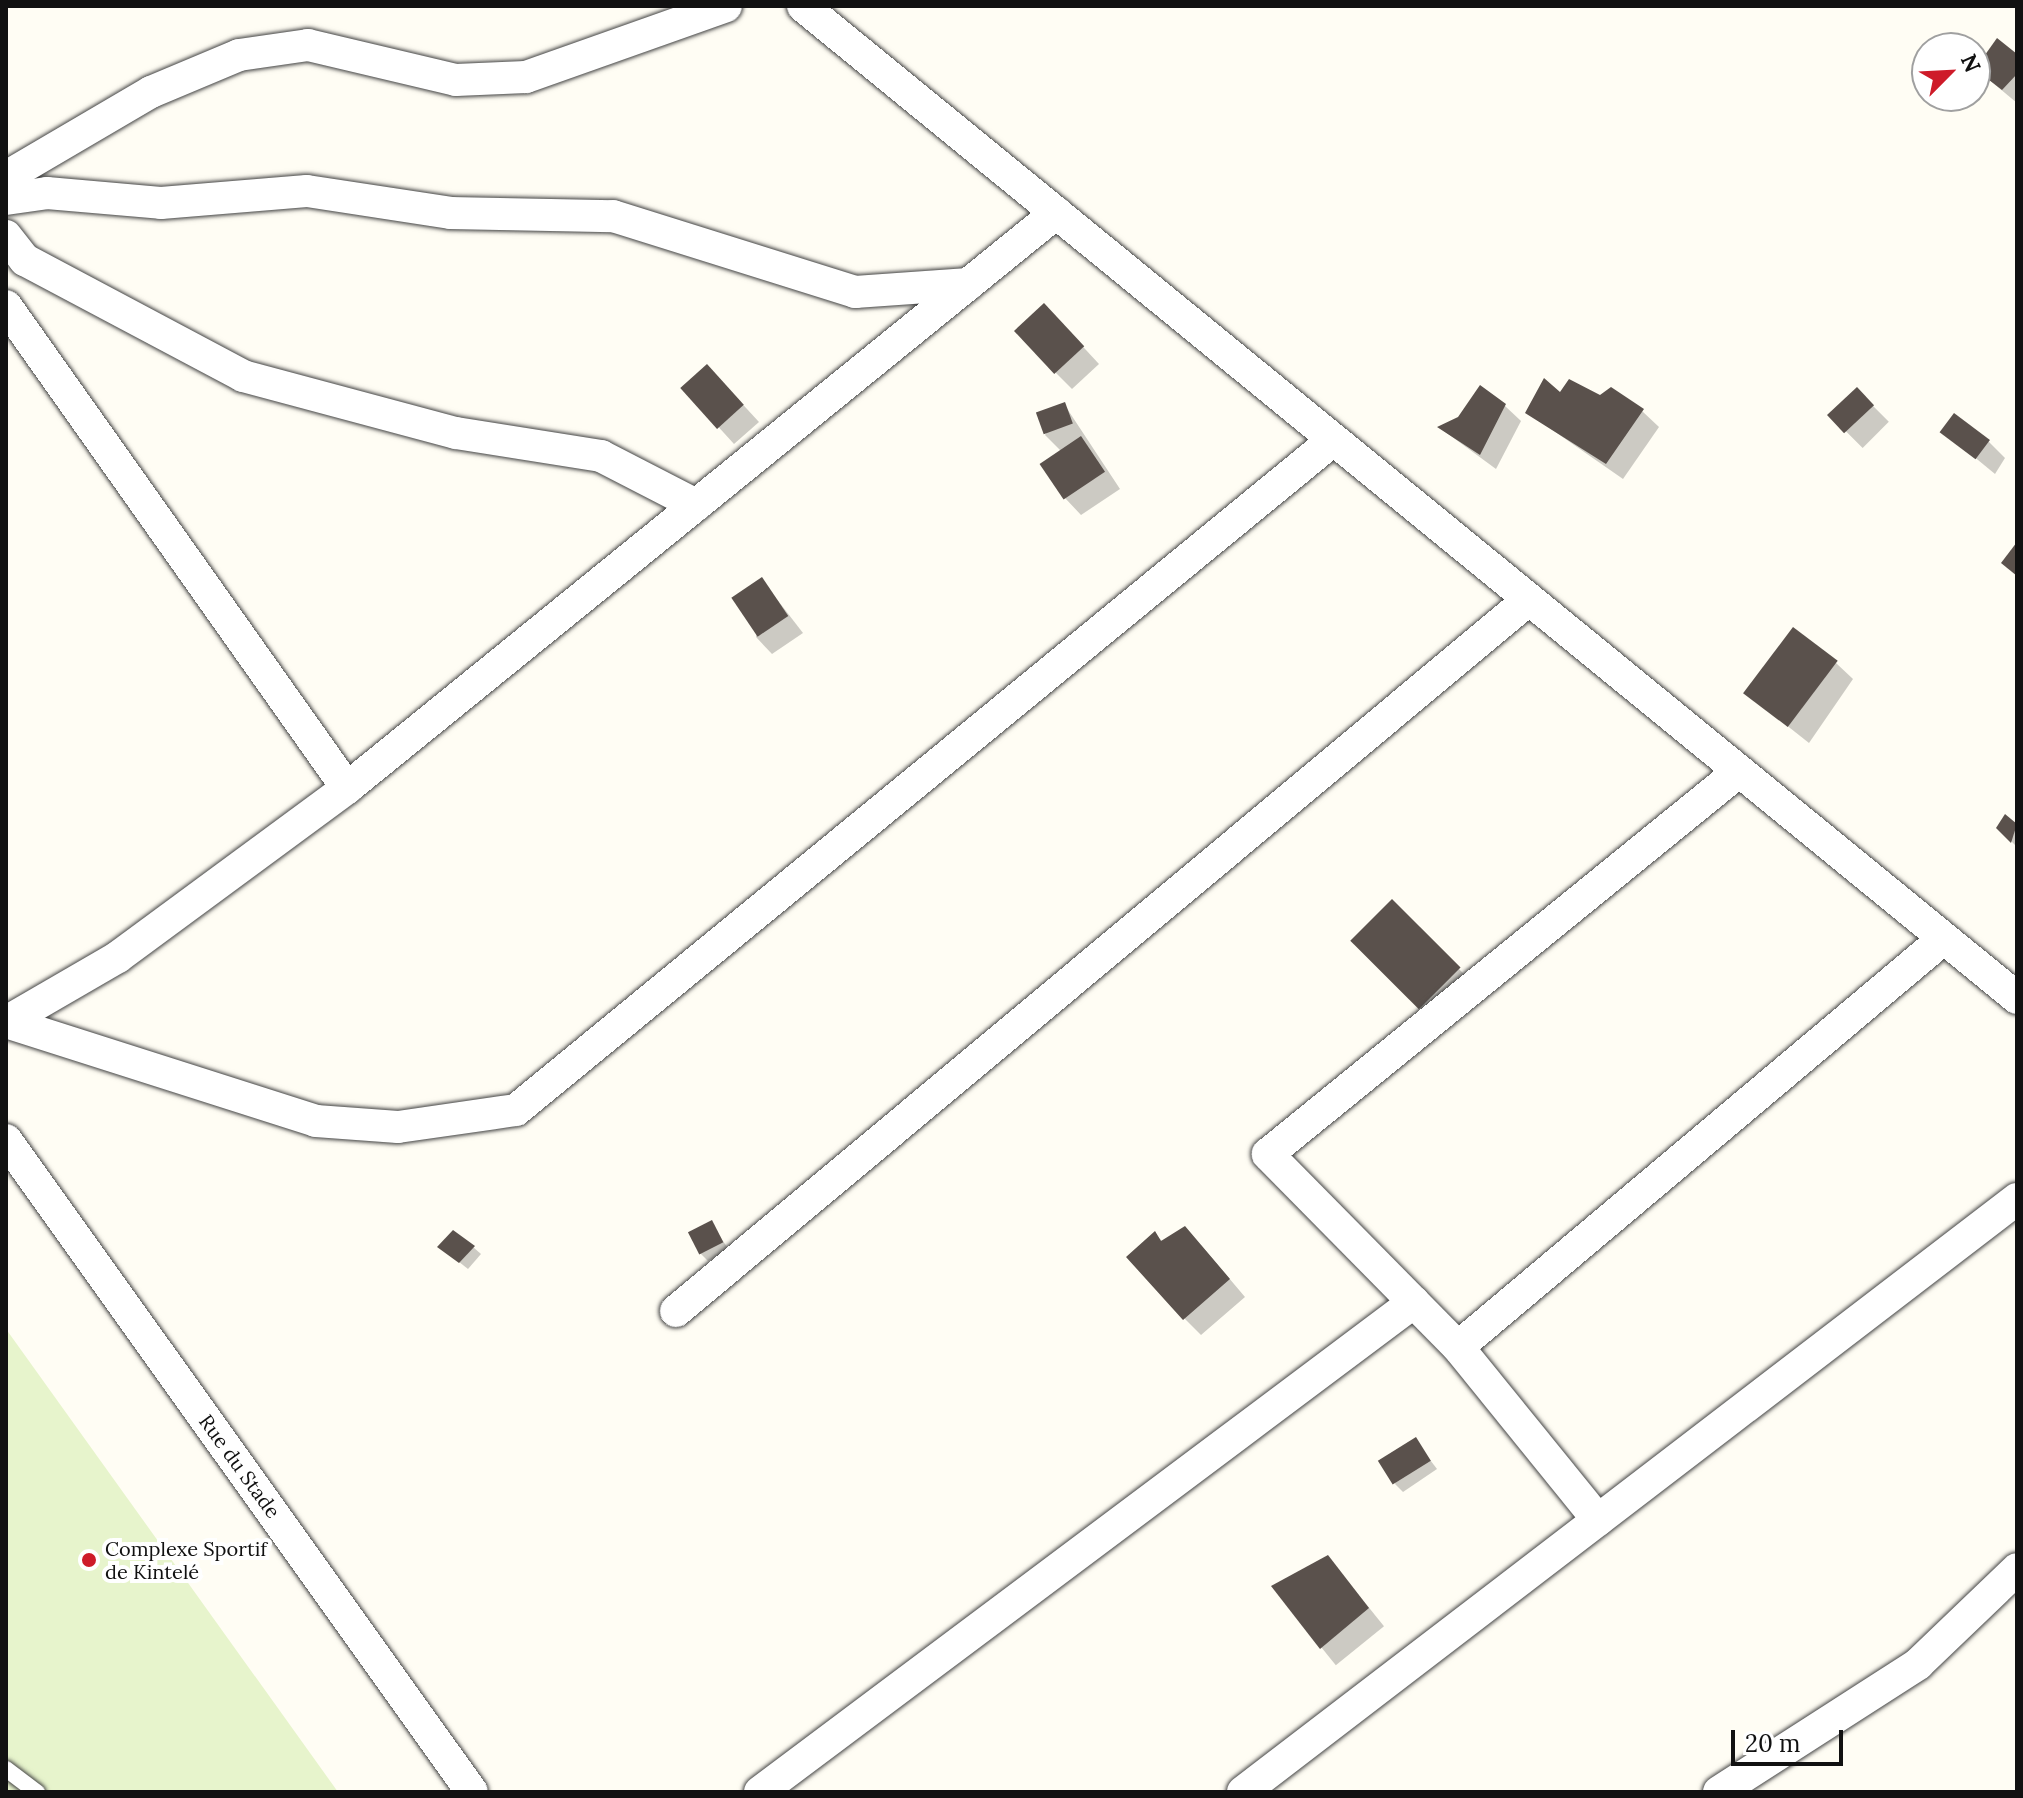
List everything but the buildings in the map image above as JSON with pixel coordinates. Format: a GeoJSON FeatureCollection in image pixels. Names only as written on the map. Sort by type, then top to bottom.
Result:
{"type":"FeatureCollection","features":[{"type":"Feature","properties":{"kind":"street"},"geometry":{"type":"LineString","coordinates":[[6,177],[151,92],[239,55],[308,45],[456,80],[526,77],[726,6]]}},
{"type":"Feature","properties":{"kind":"street"},"geometry":{"type":"LineString","coordinates":[[803,6],[1737,773],[2017,998]]}},
{"type":"Feature","properties":{"kind":"street"},"geometry":{"type":"LineString","coordinates":[[6,199],[47,193],[161,203],[307,191],[450,213],[613,216],[855,292],[969,284]]}},
{"type":"Feature","properties":{"kind":"street"},"geometry":{"type":"LineString","coordinates":[[6,1022],[118,957],[347,788],[1056,213]]}},
{"type":"Feature","properties":{"kind":"street"},"geometry":{"type":"LineString","coordinates":[[6,236],[25,260],[243,376],[456,433],[601,456],[696,505]]}},
{"type":"Feature","properties":{"kind":"street"},"geometry":{"type":"LineString","coordinates":[[6,306],[347,788]]}},
{"type":"Feature","properties":{"kind":"street"},"geometry":{"type":"LineString","coordinates":[[6,1022],[316,1121],[398,1127],[516,1110],[1332,441]]}},
{"type":"Feature","properties":{"kind":"street"},"geometry":{"type":"LineString","coordinates":[[676,1311],[1527,601]]}},
{"type":"Feature","properties":{"kind":"street"},"geometry":{"type":"LineString","coordinates":[[1598,1520],[1458,1347],[1268,1154],[1737,773]]}},
{"type":"Feature","properties":{"kind":"street"},"geometry":{"type":"LineString","coordinates":[[1458,1347],[1943,939]]}},
{"type":"Feature","properties":{"kind":"street","name":"Rue du Stade"},"geometry":{"type":"LineString","coordinates":[[6,1140],[472,1792]]}},
{"type":"Feature","properties":{"kind":"street"},"geometry":{"type":"LineString","coordinates":[[1243,1792],[2017,1199]]}},
{"type":"Feature","properties":{"kind":"street"},"geometry":{"type":"LineString","coordinates":[[760,1792],[1414,1302]]}},
{"type":"Feature","properties":{"kind":"street"},"geometry":{"type":"LineString","coordinates":[[1719,1792],[1918,1664],[2017,1569]]}},
{"type":"Feature","properties":{"kind":"lane"},"geometry":{"type":"LineString","coordinates":[[6,1769],[37,1792]]}},
{"type":"Feature","properties":{"kind":"green space","name":"Complexe Sportif de Kintelé"},"geometry":{"type":"Polygon","coordinates":[[[6,1329],[338,1792],[6,1792],[6,1329]]]}},
{"type":"Feature","properties":{"kind":"place","name":"Complexe Sportif de Kintelé"},"geometry":{"type":"Point","coordinates":[89,1560]}}]}
